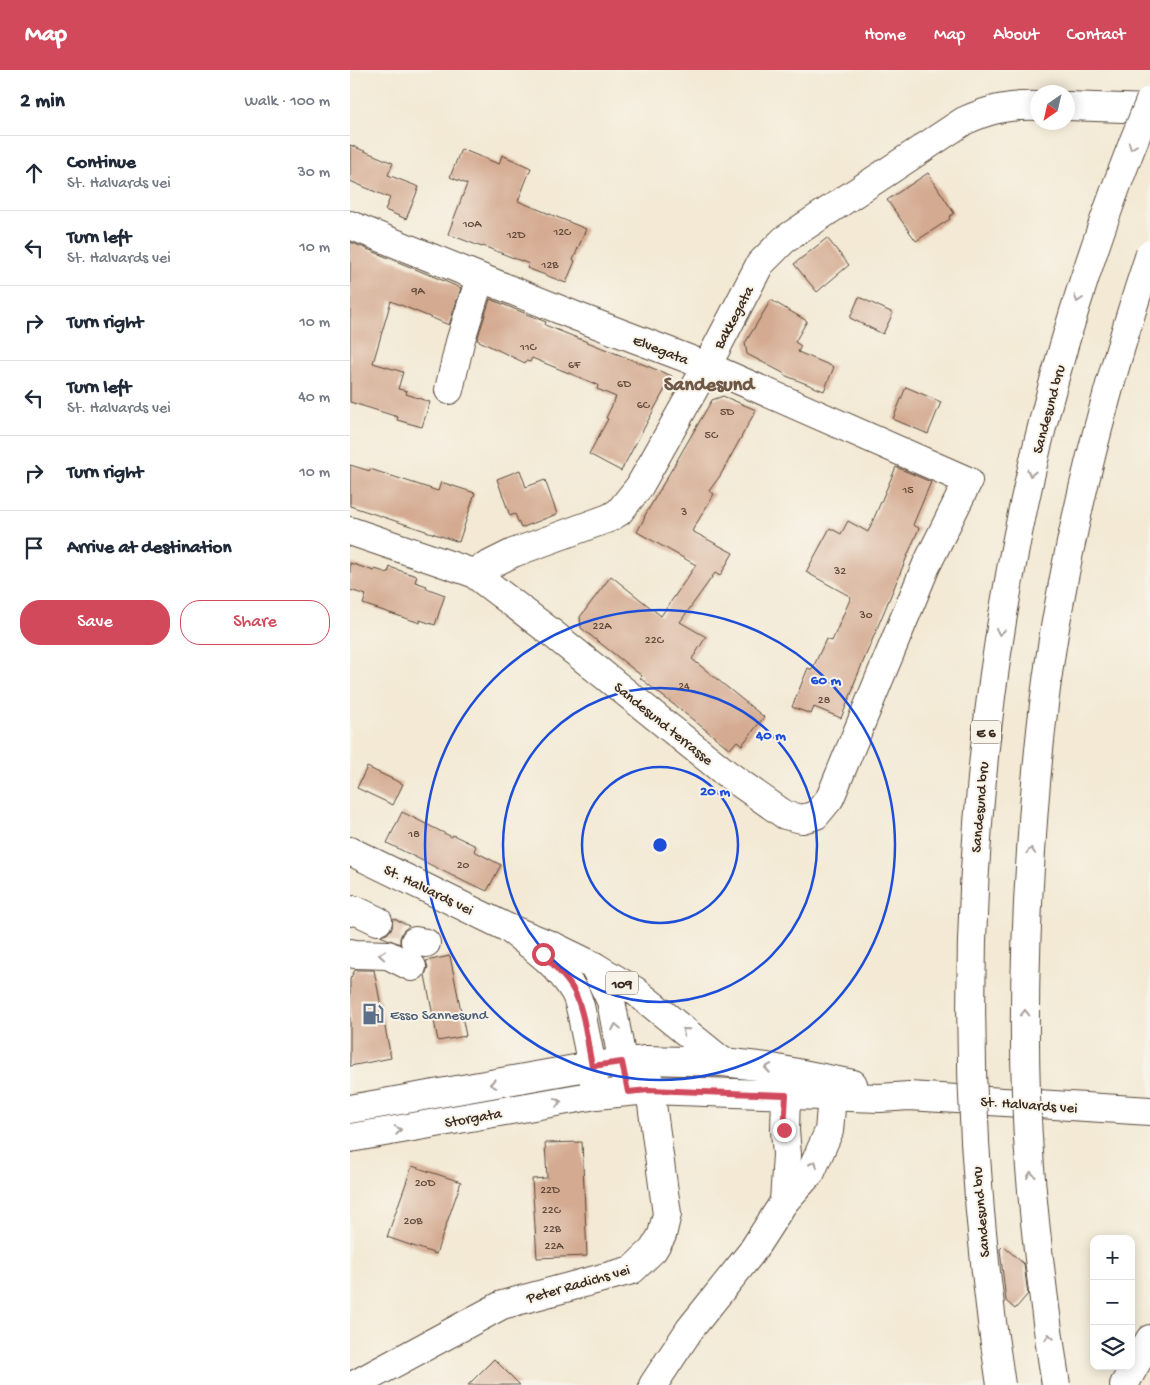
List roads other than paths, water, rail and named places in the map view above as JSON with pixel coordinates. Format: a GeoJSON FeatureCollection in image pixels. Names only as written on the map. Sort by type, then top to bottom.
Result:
{"type":"FeatureCollection","features":[{"type":"Feature","properties":{"kind":"main road","name":"Sandesund bru"},"geometry":{"type":"LineString","coordinates":[[1001,1385],[990,1313],[976,1177],[972,1072],[970,976],[973,881],[980,789],[1006,593],[1024,502],[1046,412],[1070,325],[1102,226],[1150,101]]}},
{"type":"Feature","properties":{"kind":"main road","name":"Bakkegata"},"geometry":{"type":"LineString","coordinates":[[473,573],[514,553],[609,518],[620,512],[639,487],[707,366],[760,264],[784,240],[964,121],[985,111],[1018,105],[1030,106]]}},
{"type":"Feature","properties":{"kind":"main road"},"geometry":{"type":"LineString","coordinates":[[1075,106],[1150,108]]}},
{"type":"Feature","properties":{"kind":"main road","name":"Elvegata"},"geometry":{"type":"LineString","coordinates":[[350,225],[480,278],[707,366],[968,481]]}},
{"type":"Feature","properties":{"kind":"main road"},"geometry":{"type":"LineString","coordinates":[[1056,1385],[1044,1308],[1030,1167],[1025,1074],[1025,980],[1034,795],[1045,700],[1059,607],[1077,515],[1098,424],[1150,254]]}},
{"type":"Feature","properties":{"kind":"main road"},"geometry":{"type":"LineString","coordinates":[[449,390],[460,342],[480,278]]}},
{"type":"Feature","properties":{"kind":"main road","name":"Sandesund terrasse"},"geometry":{"type":"LineString","coordinates":[[350,531],[473,573],[548,630],[727,774],[785,815],[802,819],[816,815],[830,798],[926,566],[968,481]]}},
{"type":"Feature","properties":{"kind":"main road","name":"St. Halvards vei"},"geometry":{"type":"LineString","coordinates":[[350,851],[508,928],[557,948],[594,966],[634,990],[723,1062]]}},
{"type":"Feature","properties":{"kind":"main road"},"geometry":{"type":"LineString","coordinates":[[350,912],[355,910],[378,921]]}},
{"type":"Feature","properties":{"kind":"main road","name":"St. Halvards vei"},"geometry":{"type":"LineString","coordinates":[[508,928],[543,954],[561,973],[575,992],[580,1006],[596,1095],[639,1091],[880,1098],[908,1096],[1150,1111]]}},
{"type":"Feature","properties":{"kind":"main road"},"geometry":{"type":"LineString","coordinates":[[350,952],[355,954],[388,955],[412,967]]}},
{"type":"Feature","properties":{"kind":"main road","name":"Peter Radichs vei"},"geometry":{"type":"LineString","coordinates":[[354,1385],[502,1305],[632,1270],[653,1250],[662,1235],[667,1214],[634,1061],[611,1001],[594,966]]}},
{"type":"Feature","properties":{"kind":"main road","name":"St. Halvards vei"},"geometry":{"type":"LineString","coordinates":[[592,1066],[634,1061],[723,1062],[813,1075],[908,1096]]}},
{"type":"Feature","properties":{"kind":"main road","name":"Storgata"},"geometry":{"type":"LineString","coordinates":[[350,1109],[592,1066]]}},
{"type":"Feature","properties":{"kind":"main road"},"geometry":{"type":"LineString","coordinates":[[653,1385],[690,1329],[751,1253],[784,1202],[811,1172],[829,1131],[832,1096],[813,1075],[786,1095],[784,1130],[787,1155],[784,1202]]}},
{"type":"Feature","properties":{"kind":"main road","name":"Storgata"},"geometry":{"type":"LineString","coordinates":[[350,1138],[596,1095]]}},
{"type":"Feature","properties":{"kind":"main road"},"geometry":{"type":"LineString","coordinates":[[1124,1385],[1150,1339]]}},
{"type":"Feature","properties":{"kind":"place","name":"Esso Sannesund"},"geometry":{"type":"Point","coordinates":[373,1014]}},
{"type":"Feature","properties":{"kind":"district","name":"Sandesund"},"geometry":{"type":"Point","coordinates":[709,383]}}]}
